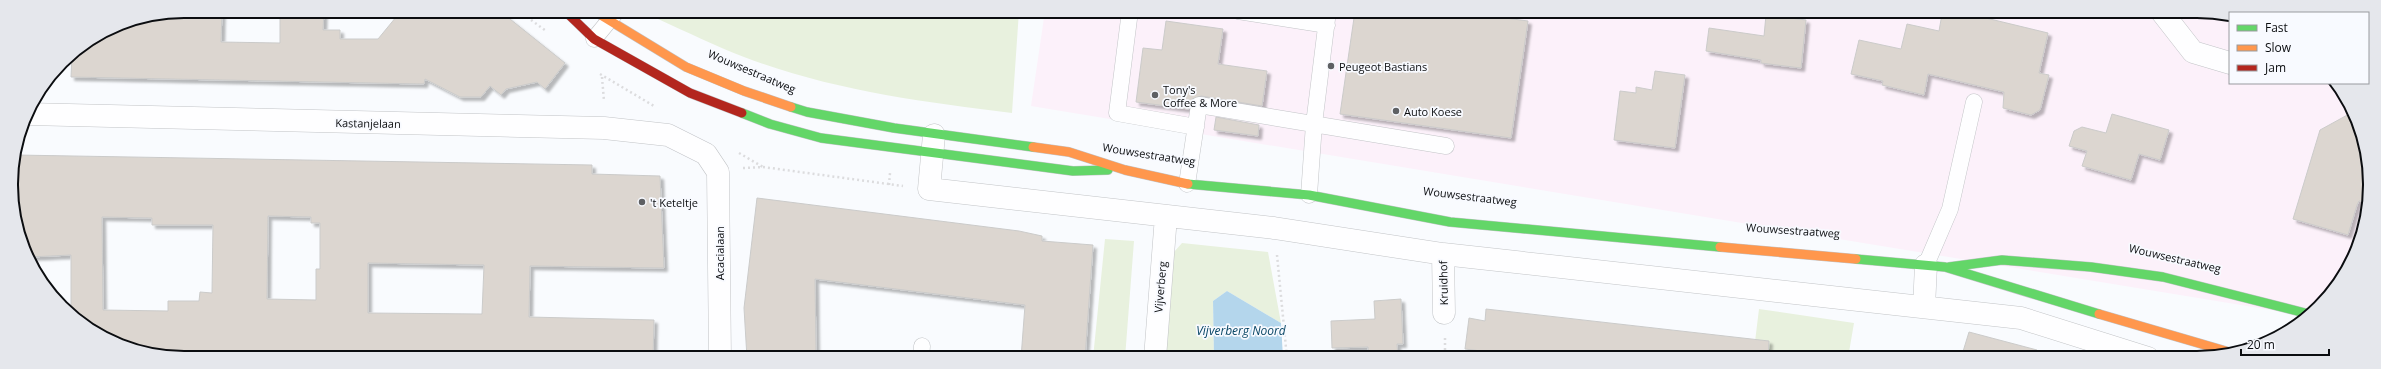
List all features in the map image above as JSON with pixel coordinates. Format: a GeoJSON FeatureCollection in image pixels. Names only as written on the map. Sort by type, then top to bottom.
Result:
{"type":"FeatureCollection","features":[{"type":"Feature","properties":{"kind":"main road","name":"Wouwsestraatweg"},"geometry":{"type":"LineString","coordinates":[[572,18],[594,39],[690,93],[770,124],[821,138],[1069,152],[1125,170],[1187,184],[1237,190],[1309,195],[1450,222],[1935,266],[2002,260],[2091,267],[2163,277],[2303,313]]}},
{"type":"Feature","properties":{"kind":"main road","name":"Wouwsestraatweg"},"geometry":{"type":"LineString","coordinates":[[616,18],[686,67],[744,91],[807,112],[894,128],[933,144],[1073,171],[1125,170]]}},
{"type":"Feature","properties":{"kind":"main road","name":"Wouwsestraatweg"},"geometry":{"type":"LineString","coordinates":[[1935,266],[2009,289],[2126,320],[2221,349]]}},
{"type":"Feature","properties":{"kind":"street"},"geometry":{"type":"LineString","coordinates":[[2166,18],[2193,52],[2229,62]]}},
{"type":"Feature","properties":{"kind":"street","name":"Kastanjelaan"},"geometry":{"type":"LineString","coordinates":[[34,114],[604,128],[668,135],[706,154]]}},
{"type":"Feature","properties":{"kind":"street"},"geometry":{"type":"LineString","coordinates":[[933,144],[929,189],[1274,228],[1443,254],[2021,318],[2126,351]]}},
{"type":"Feature","properties":{"kind":"street","name":"Acacialaan"},"geometry":{"type":"LineString","coordinates":[[706,154],[718,172],[720,351]]}},
{"type":"Feature","properties":{"kind":"street","name":"Vijverberg"},"geometry":{"type":"LineString","coordinates":[[1155,351],[1166,216]]}},
{"type":"Feature","properties":{"kind":"street","name":"Kruidhof"},"geometry":{"type":"LineString","coordinates":[[1443,254],[1444,313]]}},
{"type":"Feature","properties":{"kind":"street"},"geometry":{"type":"LineString","coordinates":[[1924,307],[1935,266]]}},
{"type":"Feature","properties":{"kind":"lane"},"geometry":{"type":"LineString","coordinates":[[594,39],[611,18]]}},
{"type":"Feature","properties":{"kind":"lane"},"geometry":{"type":"LineString","coordinates":[[1129,18],[1117,113],[1196,128]]}},
{"type":"Feature","properties":{"kind":"lane"},"geometry":{"type":"LineString","coordinates":[[1309,195],[1314,124],[1328,18]]}},
{"type":"Feature","properties":{"kind":"lane"},"geometry":{"type":"LineString","coordinates":[[1935,266],[1950,209],[1974,102]]}},
{"type":"Feature","properties":{"kind":"lane"},"geometry":{"type":"LineString","coordinates":[[1187,184],[1199,105],[1446,146]]}},
{"type":"Feature","properties":{"kind":"path"},"geometry":{"type":"LineString","coordinates":[[763,167],[929,189]]}},
{"type":"Feature","properties":{"kind":"path"},"geometry":{"type":"LineString","coordinates":[[1274,228],[1286,351]]}},
{"type":"Feature","properties":{"kind":"shaded area"},"geometry":{"type":"Polygon","coordinates":[[[1044,18],[2207,18],[2229,21],[2229,84],[2330,84],[2341,101],[2354,131],[2362,163],[2363,195],[2360,217],[2354,238],[2341,268],[2329,286],[2300,315],[1031,106],[1044,18]]]}},
{"type":"Feature","properties":{"kind":"green space"},"geometry":{"type":"Polygon","coordinates":[[[1019,18],[1012,113],[910,99],[810,78],[744,57],[658,19],[1019,18]]]}},
{"type":"Feature","properties":{"kind":"green space"},"geometry":{"type":"Polygon","coordinates":[[[1105,239],[1134,241],[1126,351],[1094,351],[1105,239]]]}},
{"type":"Feature","properties":{"kind":"green space"},"geometry":{"type":"Polygon","coordinates":[[[1182,243],[1268,252],[1281,323],[1227,291],[1213,301],[1214,351],[1165,351],[1174,252],[1182,243]]]}},
{"type":"Feature","properties":{"kind":"green space"},"geometry":{"type":"Polygon","coordinates":[[[1759,309],[1854,323],[1849,351],[1754,351],[1759,309]]]}},
{"type":"Feature","properties":{"kind":"water","name":"Vijverberg Noord"},"geometry":{"type":"Polygon","coordinates":[[[1227,291],[1281,323],[1283,351],[1214,351],[1213,301],[1227,291]]]}},
{"type":"Feature","properties":{"kind":"building"},"geometry":{"type":"Polygon","coordinates":[[[174,18],[222,18],[221,42],[280,43],[280,18],[324,18],[323,30],[340,30],[340,39],[378,39],[395,18],[509,18],[565,63],[545,89],[537,82],[506,89],[501,95],[490,86],[481,97],[460,97],[425,79],[424,84],[71,77],[72,62],[83,52],[101,40],[131,27],[152,21],[174,18]]]}},
{"type":"Feature","properties":{"kind":"building"},"geometry":{"type":"Polygon","coordinates":[[[1354,18],[1505,18],[1528,21],[1511,138],[1340,114],[1354,18]]]}},
{"type":"Feature","properties":{"kind":"building"},"geometry":{"type":"Polygon","coordinates":[[[1766,18],[1790,18],[1806,20],[1801,68],[1761,63],[1761,60],[1706,51],[1709,28],[1764,36],[1766,18]]]}},
{"type":"Feature","properties":{"kind":"building"},"geometry":{"type":"Polygon","coordinates":[[[1941,18],[1986,18],[2048,33],[2039,73],[2049,75],[2040,110],[2031,115],[2003,108],[2004,92],[1928,74],[1924,95],[1882,85],[1883,81],[1851,74],[1859,40],[1901,49],[1907,24],[1939,31],[1941,18]]]}},
{"type":"Feature","properties":{"kind":"building"},"geometry":{"type":"Polygon","coordinates":[[[1166,21],[1223,29],[1218,64],[1267,71],[1262,106],[1201,96],[1192,99],[1189,109],[1136,102],[1143,48],[1162,50],[1166,21]]]}},
{"type":"Feature","properties":{"kind":"building"},"geometry":{"type":"Polygon","coordinates":[[[1655,71],[1685,75],[1675,148],[1614,140],[1620,91],[1636,93],[1636,87],[1652,90],[1655,71]]]}},
{"type":"Feature","properties":{"kind":"building"},"geometry":{"type":"Polygon","coordinates":[[[2112,114],[2169,130],[2160,160],[2139,154],[2131,180],[2082,166],[2087,151],[2069,146],[2074,131],[2082,127],[2106,133],[2112,114]]]}},
{"type":"Feature","properties":{"kind":"building"},"geometry":{"type":"Polygon","coordinates":[[[2348,115],[2360,152],[2363,174],[2362,201],[2359,201],[2357,205],[2348,235],[2293,219],[2320,130],[2348,115]]]}},
{"type":"Feature","properties":{"kind":"building"},"geometry":{"type":"Polygon","coordinates":[[[1216,117],[1259,125],[1258,136],[1214,130],[1216,117]]]}},
{"type":"Feature","properties":{"kind":"building"},"geometry":{"type":"Polygon","coordinates":[[[20,155],[592,165],[592,174],[660,176],[664,268],[530,266],[529,317],[654,320],[653,351],[163,350],[131,342],[111,334],[83,317],[71,306],[71,255],[35,257],[27,238],[19,206],[18,174],[20,155]],[[268,216],[267,299],[316,300],[316,269],[320,269],[320,223],[311,223],[311,217],[268,216]],[[102,217],[103,310],[168,311],[168,301],[199,301],[200,292],[212,293],[213,225],[152,225],[152,218],[102,217]],[[368,263],[368,313],[482,314],[484,265],[368,263]]]}},
{"type":"Feature","properties":{"kind":"building"},"geometry":{"type":"Polygon","coordinates":[[[757,198],[1019,231],[1042,236],[1042,241],[1093,245],[1085,351],[1022,351],[1025,305],[815,279],[816,351],[747,351],[744,308],[757,198]]]}},
{"type":"Feature","properties":{"kind":"building"},"geometry":{"type":"Polygon","coordinates":[[[1401,299],[1403,344],[1397,344],[1398,351],[1368,351],[1368,347],[1332,348],[1331,321],[1375,319],[1374,301],[1401,299]]]}},
{"type":"Feature","properties":{"kind":"building"},"geometry":{"type":"Polygon","coordinates":[[[1486,309],[1769,341],[1768,351],[1481,351],[1465,349],[1469,318],[1485,321],[1486,309]]]}},
{"type":"Feature","properties":{"kind":"building"},"geometry":{"type":"Polygon","coordinates":[[[1969,332],[2037,350],[2037,351],[1963,351],[1969,332]]]}},
{"type":"Feature","properties":{"kind":"traffic: fast"},"geometry":{"type":"LineString","coordinates":[[791,107],[807,112],[894,128],[1033,147]]}},
{"type":"Feature","properties":{"kind":"traffic: fast"},"geometry":{"type":"LineString","coordinates":[[742,113],[770,124],[821,138],[1073,171],[1108,170]]}},
{"type":"Feature","properties":{"kind":"traffic: fast"},"geometry":{"type":"LineString","coordinates":[[1188,184],[1309,195],[1450,222],[1720,247]]}},
{"type":"Feature","properties":{"kind":"traffic: fast"},"geometry":{"type":"LineString","coordinates":[[1856,259],[1945,267],[2099,314]]}},
{"type":"Feature","properties":{"kind":"traffic: fast"},"geometry":{"type":"LineString","coordinates":[[1949,267],[2002,260],[2091,267],[2163,277],[2303,313]]}},
{"type":"Feature","properties":{"kind":"traffic: slow"},"geometry":{"type":"LineString","coordinates":[[606,18],[686,67],[744,91],[791,107]]}},
{"type":"Feature","properties":{"kind":"traffic: slow"},"geometry":{"type":"LineString","coordinates":[[1033,147],[1069,152],[1125,170],[1188,184]]}},
{"type":"Feature","properties":{"kind":"traffic: slow"},"geometry":{"type":"LineString","coordinates":[[1720,247],[1856,259]]}},
{"type":"Feature","properties":{"kind":"traffic: slow"},"geometry":{"type":"LineString","coordinates":[[2099,314],[2221,350]]}},
{"type":"Feature","properties":{"kind":"traffic: jam"},"geometry":{"type":"LineString","coordinates":[[572,18],[594,39],[690,93],[742,113]]}},
{"type":"Feature","properties":{"kind":"place","name":"Peugeot Bastians"},"geometry":{"type":"Point","coordinates":[1331,66]}},
{"type":"Feature","properties":{"kind":"place","name":"Tony's Coffee & More"},"geometry":{"type":"Point","coordinates":[1155,95]}},
{"type":"Feature","properties":{"kind":"place","name":"Auto Koese"},"geometry":{"type":"Point","coordinates":[1396,111]}},
{"type":"Feature","properties":{"kind":"place","name":"'t Keteltje"},"geometry":{"type":"Point","coordinates":[642,202]}}]}
